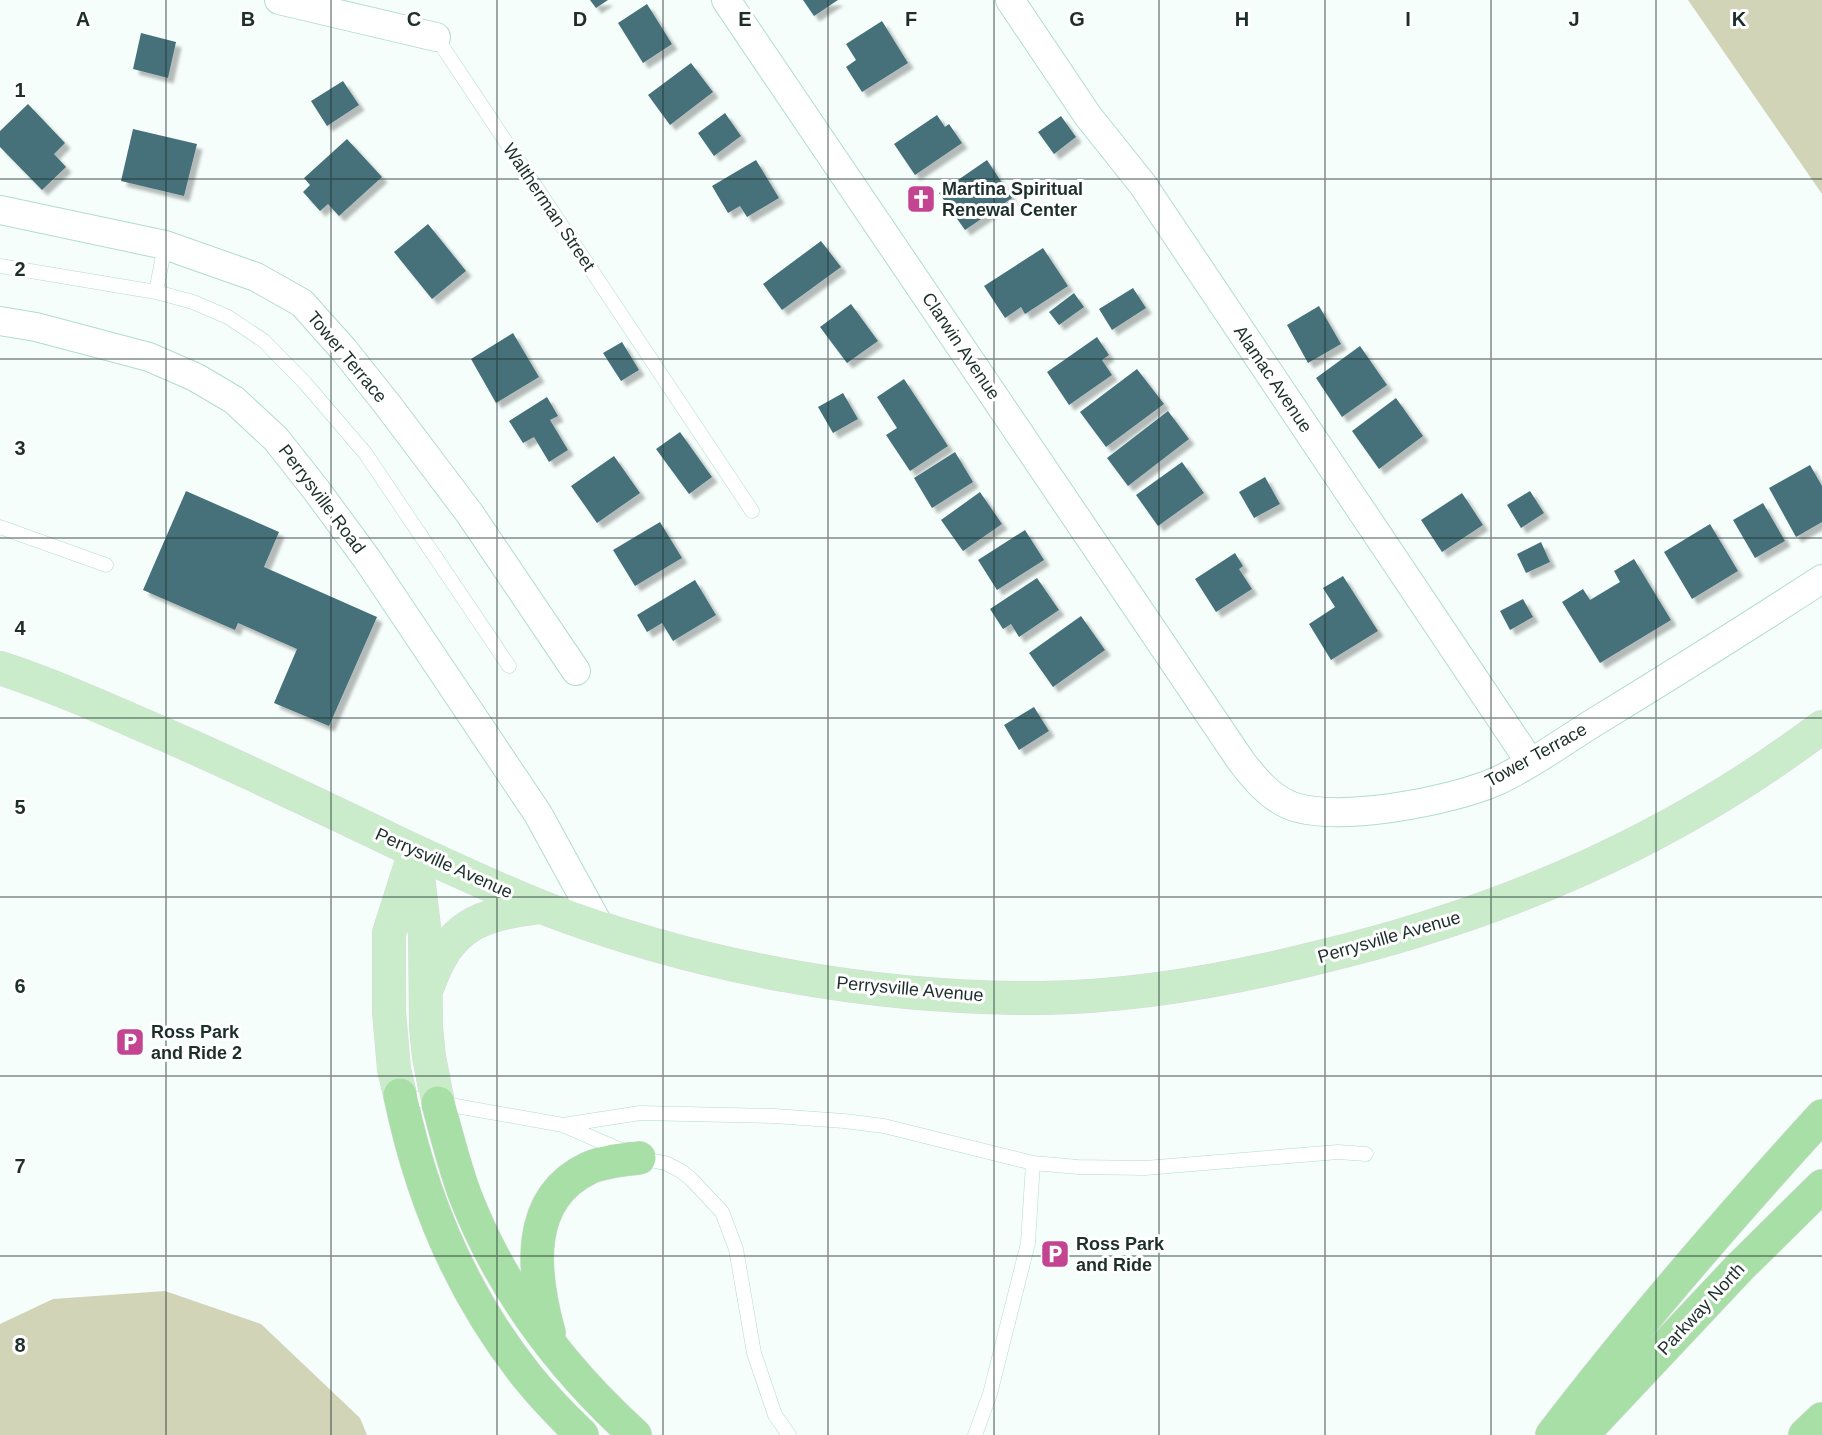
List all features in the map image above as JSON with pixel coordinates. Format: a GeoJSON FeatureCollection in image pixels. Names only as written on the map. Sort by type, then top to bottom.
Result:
{"type":"FeatureCollection","features":[{"type":"Feature","properties":{"kind":"highway"},"geometry":{"type":"LineString","coordinates":[[400,1095],[408,1133],[431,1208],[450,1253],[473,1296],[526,1375],[582,1435]]}},
{"type":"Feature","properties":{"kind":"highway"},"geometry":{"type":"LineString","coordinates":[[438,1103],[455,1165],[483,1237],[528,1315],[555,1352],[584,1385],[635,1435]]}},
{"type":"Feature","properties":{"kind":"highway"},"geometry":{"type":"LineString","coordinates":[[1552,1435],[1681,1275],[1822,1116]]}},
{"type":"Feature","properties":{"kind":"highway"},"geometry":{"type":"LineString","coordinates":[[555,1352],[541,1303],[537,1275],[540,1226],[547,1208],[572,1178],[590,1168],[610,1162],[639,1158]]}},
{"type":"Feature","properties":{"kind":"highway","name":"Parkway North"},"geometry":{"type":"LineString","coordinates":[[1582,1435],[1739,1268],[1822,1186]]}},
{"type":"Feature","properties":{"kind":"highway"},"geometry":{"type":"LineString","coordinates":[[1805,1435],[1822,1419]]}},
{"type":"Feature","properties":{"kind":"main road","name":"Perrysville Avenue"},"geometry":{"type":"LineString","coordinates":[[0,668],[98,705],[195,747],[415,851],[541,907],[602,929],[727,963],[812,979],[916,993],[1042,998],[1115,994],[1188,985],[1275,969],[1437,926],[1510,900],[1634,845],[1759,773],[1822,727]]}},
{"type":"Feature","properties":{"kind":"main road"},"geometry":{"type":"LineString","coordinates":[[415,851],[425,935],[424,996],[429,1057],[438,1103]]}},
{"type":"Feature","properties":{"kind":"main road"},"geometry":{"type":"LineString","coordinates":[[400,1095],[394,1069],[389,1012],[388,933],[415,851]]}},
{"type":"Feature","properties":{"kind":"main road"},"geometry":{"type":"LineString","coordinates":[[424,996],[442,955],[451,941],[465,928],[483,918],[502,912],[541,907]]}},
{"type":"Feature","properties":{"kind":"street","name":"Waltherman Street"},"geometry":{"type":"LineString","coordinates":[[279,0],[436,37]]}},
{"type":"Feature","properties":{"kind":"street","name":"Clarwin Avenue"},"geometry":{"type":"LineString","coordinates":[[726,0],[1195,692]]}},
{"type":"Feature","properties":{"kind":"street","name":"Alamac Avenue"},"geometry":{"type":"LineString","coordinates":[[1010,0],[1088,116],[1143,185],[1530,762]]}},
{"type":"Feature","properties":{"kind":"street","name":"Tower Terrace"},"geometry":{"type":"LineString","coordinates":[[0,210],[165,245],[256,277],[302,303],[344,350],[471,514],[576,671]]}},
{"type":"Feature","properties":{"kind":"street","name":"Perrysville Road"},"geometry":{"type":"LineString","coordinates":[[0,321],[36,327],[149,357],[195,377],[234,400],[276,440],[324,499],[367,560],[538,814],[602,929]]}},
{"type":"Feature","properties":{"kind":"street","name":"Tower Terrace"},"geometry":{"type":"LineString","coordinates":[[1195,692],[1241,761],[1275,798],[1304,810],[1322,813],[1371,810],[1447,796],[1496,781],[1704,656],[1822,579]]}},
{"type":"Feature","properties":{"kind":"lane","name":"Waltherman Street"},"geometry":{"type":"LineString","coordinates":[[436,37],[752,511]]}},
{"type":"Feature","properties":{"kind":"lane"},"geometry":{"type":"LineString","coordinates":[[156,292],[165,245]]}},
{"type":"Feature","properties":{"kind":"lane"},"geometry":{"type":"LineString","coordinates":[[0,266],[156,292],[193,302],[228,317],[264,341],[305,383],[365,453],[509,666]]}},
{"type":"Feature","properties":{"kind":"lane"},"geometry":{"type":"LineString","coordinates":[[0,527],[106,565]]}},
{"type":"Feature","properties":{"kind":"lane"},"geometry":{"type":"LineString","coordinates":[[400,1095],[563,1125],[639,1158],[665,1163],[681,1171],[706,1193],[722,1212],[736,1249],[754,1353],[775,1415],[789,1435]]}},
{"type":"Feature","properties":{"kind":"lane"},"geometry":{"type":"LineString","coordinates":[[563,1125],[640,1113],[844,1120],[884,1126],[1033,1163],[1078,1167],[1145,1168],[1338,1152],[1366,1154]]}},
{"type":"Feature","properties":{"kind":"lane"},"geometry":{"type":"LineString","coordinates":[[975,1435],[990,1394],[1028,1243],[1033,1163]]}},
{"type":"Feature","properties":{"kind":"green space"},"geometry":{"type":"Polygon","coordinates":[[[1688,0],[1822,0],[1822,194],[1688,0]]]}},
{"type":"Feature","properties":{"kind":"green space"},"geometry":{"type":"Polygon","coordinates":[[[165,1291],[261,1324],[360,1418],[367,1435],[0,1435],[0,1324],[53,1299],[165,1291]]]}},
{"type":"Feature","properties":{"kind":"building"},"geometry":{"type":"Polygon","coordinates":[[[590,0],[608,0],[596,8],[590,0]]]}},
{"type":"Feature","properties":{"kind":"building"},"geometry":{"type":"Polygon","coordinates":[[[803,0],[838,0],[814,16],[803,0]]]}},
{"type":"Feature","properties":{"kind":"building"},"geometry":{"type":"Polygon","coordinates":[[[647,4],[672,44],[643,63],[618,23],[647,4]]]}},
{"type":"Feature","properties":{"kind":"building"},"geometry":{"type":"Polygon","coordinates":[[[882,21],[908,63],[862,92],[846,67],[856,60],[846,44],[882,21]]]}},
{"type":"Feature","properties":{"kind":"building"},"geometry":{"type":"Polygon","coordinates":[[[141,33],[176,42],[168,78],[133,69],[141,33]]]}},
{"type":"Feature","properties":{"kind":"building"},"geometry":{"type":"Polygon","coordinates":[[[691,63],[713,92],[670,125],[648,95],[691,63]]]}},
{"type":"Feature","properties":{"kind":"building"},"geometry":{"type":"Polygon","coordinates":[[[343,81],[359,105],[327,126],[311,101],[343,81]]]}},
{"type":"Feature","properties":{"kind":"building"},"geometry":{"type":"Polygon","coordinates":[[[28,104],[65,143],[54,154],[66,167],[42,190],[0,147],[0,131],[28,104]]]}},
{"type":"Feature","properties":{"kind":"building"},"geometry":{"type":"Polygon","coordinates":[[[725,113],[741,136],[714,156],[698,133],[725,113]]]}},
{"type":"Feature","properties":{"kind":"building"},"geometry":{"type":"Polygon","coordinates":[[[937,115],[945,127],[949,124],[962,143],[915,175],[894,144],[937,115]]]}},
{"type":"Feature","properties":{"kind":"building"},"geometry":{"type":"Polygon","coordinates":[[[1061,116],[1076,137],[1054,154],[1038,132],[1061,116]]]}},
{"type":"Feature","properties":{"kind":"building"},"geometry":{"type":"Polygon","coordinates":[[[133,129],[197,144],[184,196],[121,181],[133,129]]]}},
{"type":"Feature","properties":{"kind":"building"},"geometry":{"type":"Polygon","coordinates":[[[347,139],[382,177],[339,216],[328,204],[320,211],[303,192],[310,185],[304,178],[347,139]]]}},
{"type":"Feature","properties":{"kind":"building"},"geometry":{"type":"Polygon","coordinates":[[[756,160],[779,198],[747,217],[740,206],[728,213],[712,186],[756,160]]]}},
{"type":"Feature","properties":{"kind":"building"},"geometry":{"type":"Polygon","coordinates":[[[987,160],[1012,198],[965,230],[939,193],[987,160]]]}},
{"type":"Feature","properties":{"kind":"building"},"geometry":{"type":"Polygon","coordinates":[[[428,224],[466,271],[432,299],[394,252],[428,224]]]}},
{"type":"Feature","properties":{"kind":"building"},"geometry":{"type":"Polygon","coordinates":[[[821,241],[841,267],[782,310],[763,284],[821,241]]]}},
{"type":"Feature","properties":{"kind":"building"},"geometry":{"type":"Polygon","coordinates":[[[1043,248],[1068,286],[1025,314],[1021,307],[1005,318],[984,286],[1043,248]]]}},
{"type":"Feature","properties":{"kind":"building"},"geometry":{"type":"Polygon","coordinates":[[[1133,288],[1146,308],[1112,330],[1099,309],[1133,288]]]}},
{"type":"Feature","properties":{"kind":"building"},"geometry":{"type":"Polygon","coordinates":[[[1074,293],[1084,307],[1059,325],[1049,312],[1074,293]]]}},
{"type":"Feature","properties":{"kind":"building"},"geometry":{"type":"Polygon","coordinates":[[[851,304],[878,341],[847,363],[820,327],[851,304]]]}},
{"type":"Feature","properties":{"kind":"building"},"geometry":{"type":"Polygon","coordinates":[[[1319,306],[1341,344],[1308,363],[1287,325],[1319,306]]]}},
{"type":"Feature","properties":{"kind":"building"},"geometry":{"type":"Polygon","coordinates":[[[513,333],[539,377],[496,403],[471,359],[513,333]]]}},
{"type":"Feature","properties":{"kind":"building"},"geometry":{"type":"Polygon","coordinates":[[[1097,337],[1109,355],[1102,360],[1112,375],[1069,405],[1047,372],[1097,337]]]}},
{"type":"Feature","properties":{"kind":"building"},"geometry":{"type":"Polygon","coordinates":[[[622,342],[639,370],[621,381],[603,353],[622,342]]]}},
{"type":"Feature","properties":{"kind":"building"},"geometry":{"type":"Polygon","coordinates":[[[1360,346],[1387,385],[1342,417],[1316,378],[1360,346]]]}},
{"type":"Feature","properties":{"kind":"building"},"geometry":{"type":"Polygon","coordinates":[[[1137,369],[1164,404],[1106,447],[1080,412],[1137,369]]]}},
{"type":"Feature","properties":{"kind":"building"},"geometry":{"type":"Polygon","coordinates":[[[904,379],[948,446],[910,471],[886,435],[897,428],[877,397],[904,379]]]}},
{"type":"Feature","properties":{"kind":"building"},"geometry":{"type":"Polygon","coordinates":[[[843,393],[858,419],[833,433],[818,407],[843,393]]]}},
{"type":"Feature","properties":{"kind":"building"},"geometry":{"type":"Polygon","coordinates":[[[547,397],[558,416],[550,420],[568,450],[549,462],[534,437],[523,443],[509,421],[547,397]]]}},
{"type":"Feature","properties":{"kind":"building"},"geometry":{"type":"Polygon","coordinates":[[[1396,398],[1423,436],[1379,469],[1352,431],[1396,398]]]}},
{"type":"Feature","properties":{"kind":"building"},"geometry":{"type":"Polygon","coordinates":[[[1168,411],[1189,439],[1128,486],[1107,458],[1168,411]]]}},
{"type":"Feature","properties":{"kind":"building"},"geometry":{"type":"Polygon","coordinates":[[[680,432],[712,477],[689,494],[656,449],[680,432]]]}},
{"type":"Feature","properties":{"kind":"building"},"geometry":{"type":"Polygon","coordinates":[[[955,452],[973,482],[932,508],[914,478],[955,452]]]}},
{"type":"Feature","properties":{"kind":"building"},"geometry":{"type":"Polygon","coordinates":[[[614,456],[640,493],[597,523],[571,486],[614,456]]]}},
{"type":"Feature","properties":{"kind":"building"},"geometry":{"type":"Polygon","coordinates":[[[1182,462],[1204,493],[1158,526],[1136,495],[1182,462]]]}},
{"type":"Feature","properties":{"kind":"building"},"geometry":{"type":"Polygon","coordinates":[[[1810,465],[1822,486],[1822,522],[1796,537],[1769,488],[1810,465]]]}},
{"type":"Feature","properties":{"kind":"building"},"geometry":{"type":"Polygon","coordinates":[[[1265,477],[1280,504],[1254,518],[1239,492],[1265,477]]]}},
{"type":"Feature","properties":{"kind":"building"},"geometry":{"type":"Polygon","coordinates":[[[186,491],[279,532],[264,567],[377,617],[329,726],[274,703],[297,649],[238,623],[235,630],[143,590],[186,491]]]}},
{"type":"Feature","properties":{"kind":"building"},"geometry":{"type":"Polygon","coordinates":[[[1530,491],[1544,513],[1521,528],[1507,505],[1530,491]]]}},
{"type":"Feature","properties":{"kind":"building"},"geometry":{"type":"Polygon","coordinates":[[[980,492],[1002,524],[963,551],[941,520],[980,492]]]}},
{"type":"Feature","properties":{"kind":"building"},"geometry":{"type":"Polygon","coordinates":[[[1462,493],[1483,525],[1442,552],[1421,520],[1462,493]]]}},
{"type":"Feature","properties":{"kind":"building"},"geometry":{"type":"Polygon","coordinates":[[[1763,503],[1785,541],[1755,558],[1733,520],[1763,503]]]}},
{"type":"Feature","properties":{"kind":"building"},"geometry":{"type":"Polygon","coordinates":[[[660,522],[682,558],[635,586],[613,550],[660,522]]]}},
{"type":"Feature","properties":{"kind":"building"},"geometry":{"type":"Polygon","coordinates":[[[1710,524],[1738,571],[1692,599],[1664,552],[1710,524]]]}},
{"type":"Feature","properties":{"kind":"building"},"geometry":{"type":"Polygon","coordinates":[[[1025,530],[1044,560],[997,590],[978,560],[1025,530]]]}},
{"type":"Feature","properties":{"kind":"building"},"geometry":{"type":"Polygon","coordinates":[[[1541,542],[1550,562],[1526,573],[1517,554],[1541,542]]]}},
{"type":"Feature","properties":{"kind":"building"},"geometry":{"type":"Polygon","coordinates":[[[1235,553],[1243,566],[1239,569],[1252,589],[1216,612],[1195,579],[1235,553]]]}},
{"type":"Feature","properties":{"kind":"building"},"geometry":{"type":"Polygon","coordinates":[[[1634,559],[1671,620],[1600,663],[1562,602],[1583,589],[1590,600],[1620,582],[1614,571],[1634,559]]]}},
{"type":"Feature","properties":{"kind":"building"},"geometry":{"type":"Polygon","coordinates":[[[1343,576],[1378,631],[1331,660],[1309,624],[1335,607],[1323,588],[1343,576]]]}},
{"type":"Feature","properties":{"kind":"building"},"geometry":{"type":"Polygon","coordinates":[[[1037,578],[1059,610],[1019,637],[1011,624],[1003,629],[990,609],[1037,578]]]}},
{"type":"Feature","properties":{"kind":"building"},"geometry":{"type":"Polygon","coordinates":[[[695,580],[716,615],[673,641],[662,623],[647,632],[637,615],[695,580]]]}},
{"type":"Feature","properties":{"kind":"building"},"geometry":{"type":"Polygon","coordinates":[[[1523,599],[1533,617],[1510,630],[1500,611],[1523,599]]]}},
{"type":"Feature","properties":{"kind":"building"},"geometry":{"type":"Polygon","coordinates":[[[1081,616],[1105,650],[1053,687],[1029,653],[1081,616]]]}},
{"type":"Feature","properties":{"kind":"building"},"geometry":{"type":"Polygon","coordinates":[[[1034,707],[1049,731],[1019,750],[1004,725],[1034,707]]]}},
{"type":"Feature","properties":{"kind":"place","name":"Martina Spiritual Renewal Center"},"geometry":{"type":"Point","coordinates":[921,199]}},
{"type":"Feature","properties":{"kind":"place","name":"Ross Park and Ride 2"},"geometry":{"type":"Point","coordinates":[130,1042]}},
{"type":"Feature","properties":{"kind":"place","name":"Ross Park and Ride"},"geometry":{"type":"Point","coordinates":[1055,1254]}}]}
